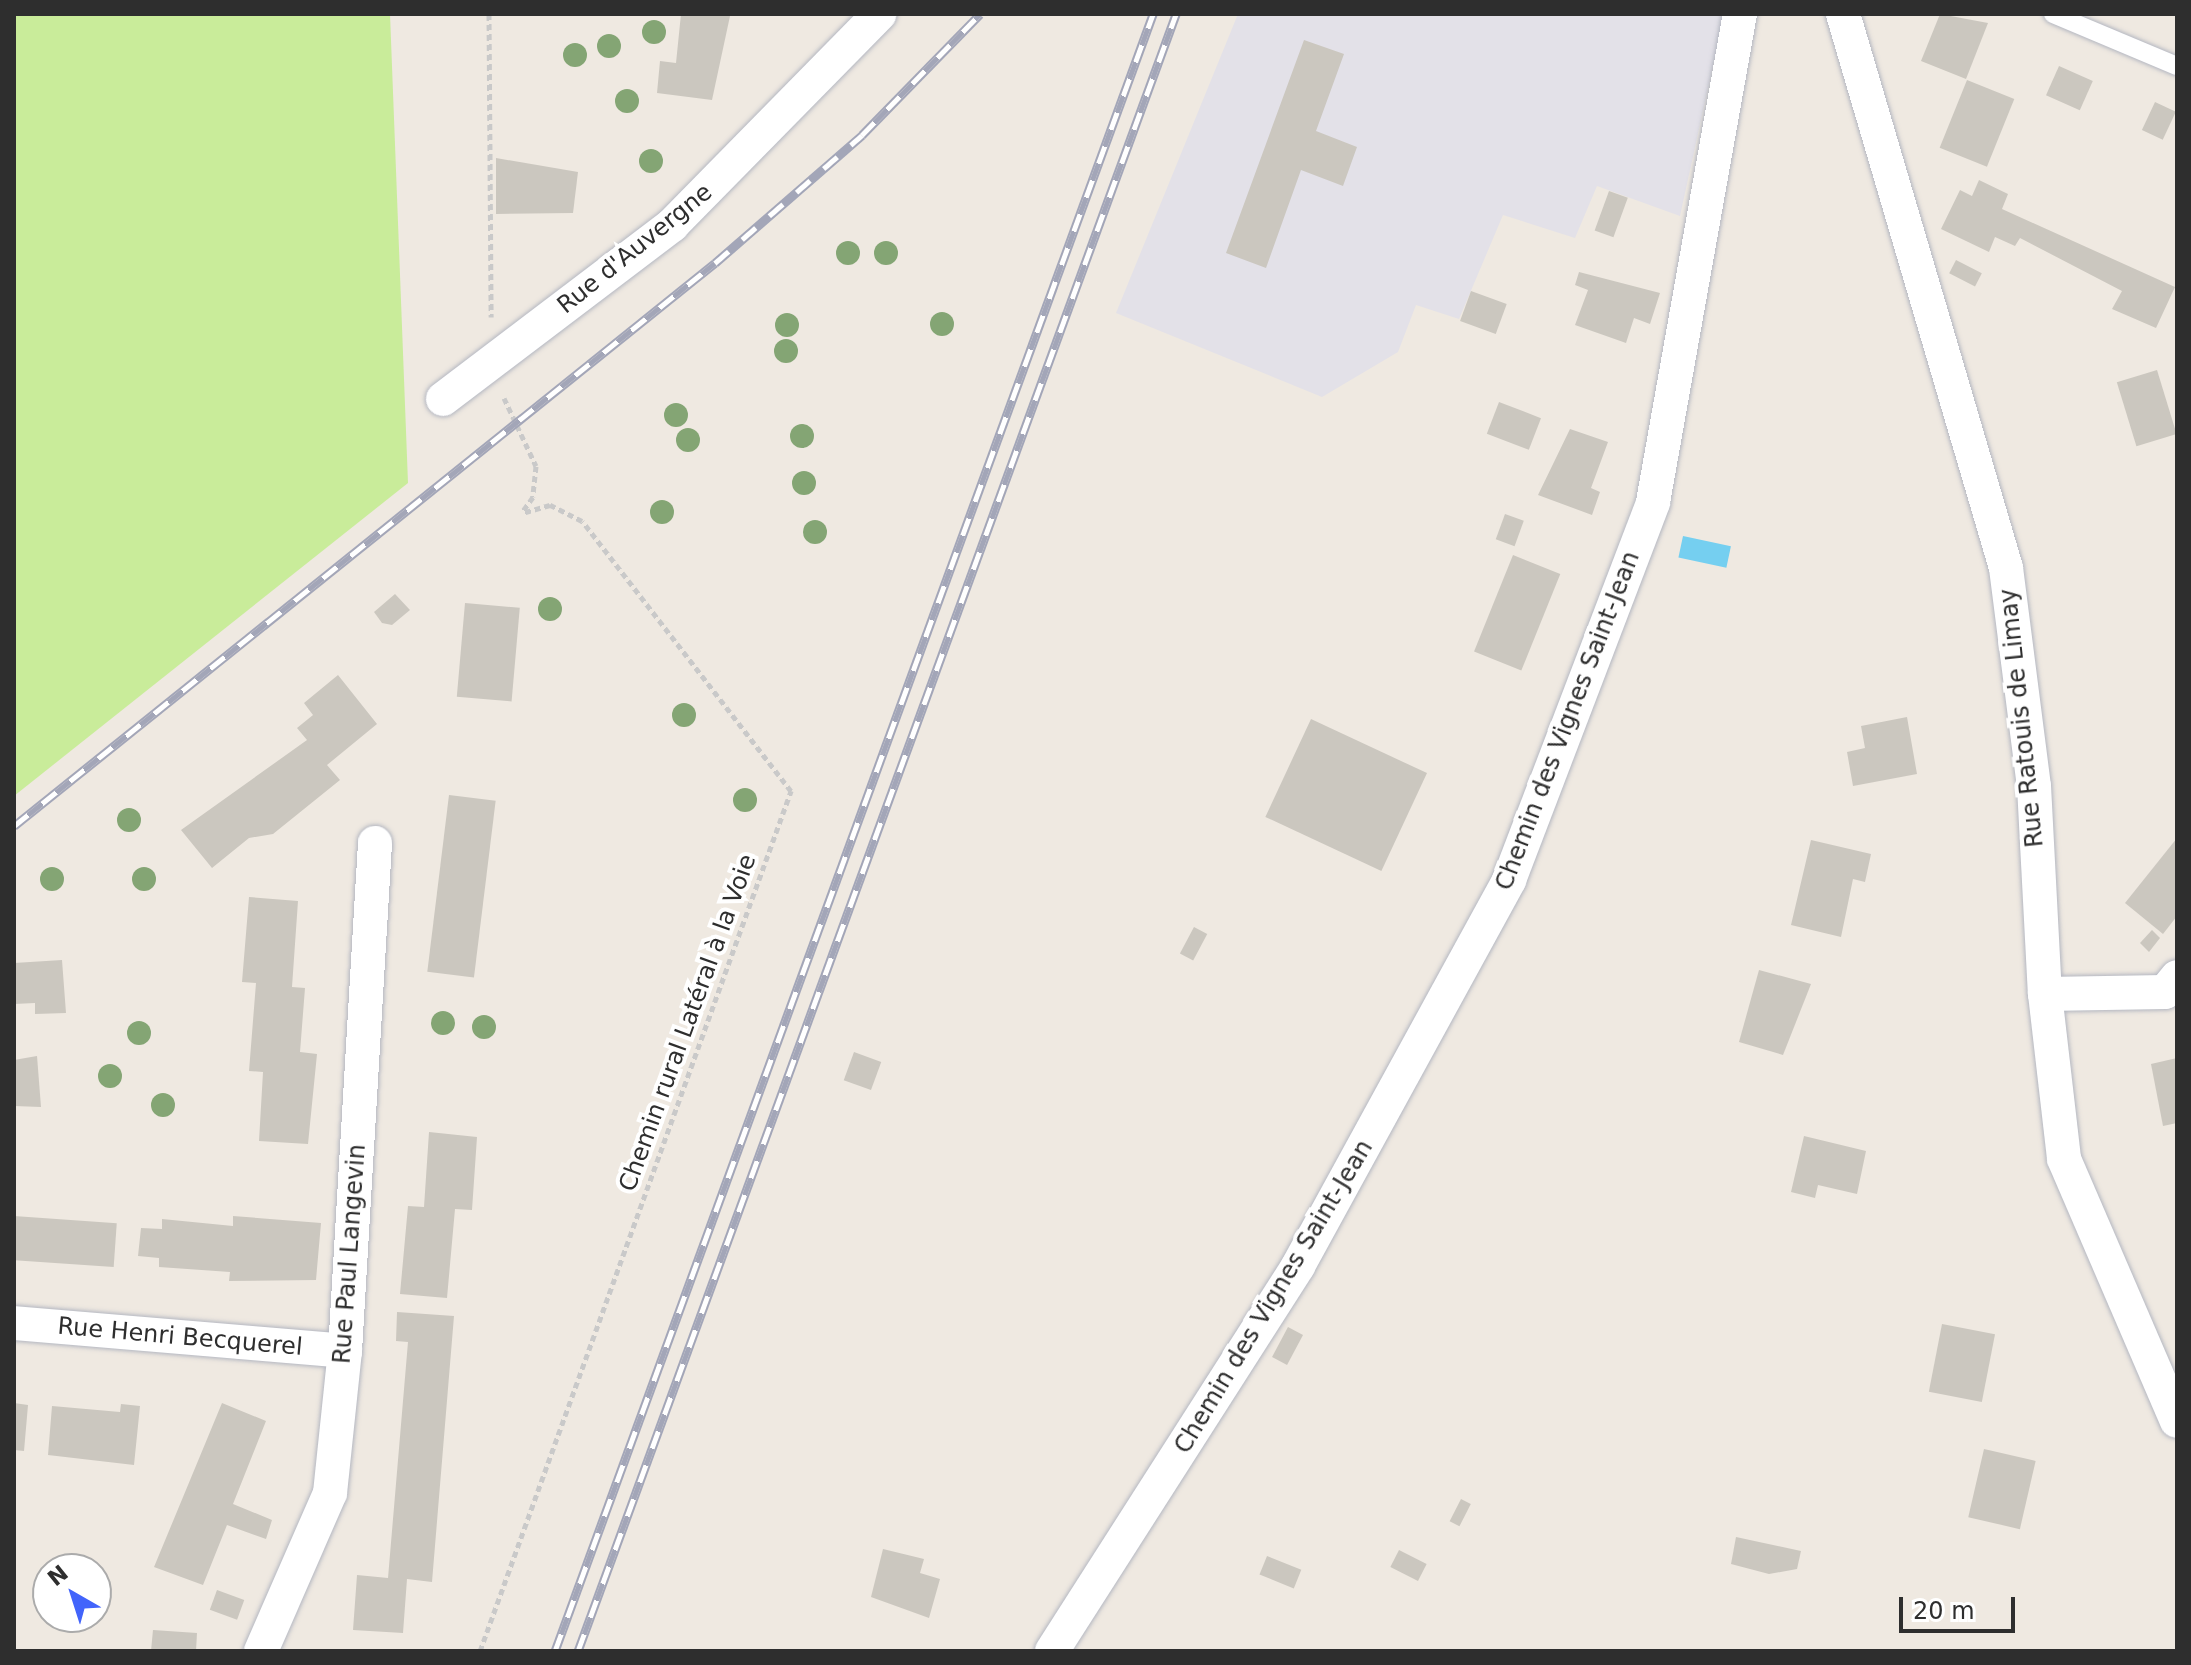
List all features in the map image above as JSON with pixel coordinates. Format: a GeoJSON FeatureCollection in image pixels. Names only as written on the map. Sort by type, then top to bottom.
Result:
{"type":"FeatureCollection","features":[{"type":"Feature","properties":{"kind":"street","name":"Rue d'Auvergne"},"geometry":{"type":"LineString","coordinates":[[443,399],[672,225],[879,14]]}},
{"type":"Feature","properties":{"kind":"street","name":"Chemin des Vignes Saint-Jean"},"geometry":{"type":"LineString","coordinates":[[1052,1651],[1298,1266],[1509,880],[1653,502],[1740,14]]}},
{"type":"Feature","properties":{"kind":"street","name":"Rue Ratouis de Limay"},"geometry":{"type":"LineString","coordinates":[[1843,14],[2006,568],[2034,786],[2045,994],[2064,1159],[2175,1407]]}},
{"type":"Feature","properties":{"kind":"street","name":"Rue Paul Langevin"},"geometry":{"type":"LineString","coordinates":[[261,1651],[330,1493],[345,1351],[375,843]]}},
{"type":"Feature","properties":{"kind":"street"},"geometry":{"type":"LineString","coordinates":[[2045,994],[2165,992],[2177,977]]}},
{"type":"Feature","properties":{"kind":"street","name":"Rue Henri Becquerel"},"geometry":{"type":"LineString","coordinates":[[14,1323],[345,1351]]}},
{"type":"Feature","properties":{"kind":"lane"},"geometry":{"type":"LineString","coordinates":[[2053,14],[2177,66]]}},
{"type":"Feature","properties":{"kind":"path"},"geometry":{"type":"LineString","coordinates":[[489,14],[494,360]]}},
{"type":"Feature","properties":{"kind":"path","name":"Chemin rural Latéral à la Voie"},"geometry":{"type":"LineString","coordinates":[[480,1651],[791,791],[582,521],[550,505],[522,513],[533,497],[536,466],[506,406],[494,360]]}},
{"type":"Feature","properties":{"kind":"shaded area"},"geometry":{"type":"Polygon","coordinates":[[[1238,14],[1724,14],[1680,216],[1597,186],[1575,238],[1503,215],[1459,319],[1416,305],[1398,352],[1322,397],[1116,313],[1238,14]]]}},
{"type":"Feature","properties":{"kind":"green space"},"geometry":{"type":"Polygon","coordinates":[[[14,14],[390,14],[408,483],[14,796],[14,14]]]}},
{"type":"Feature","properties":{"kind":"water"},"geometry":{"type":"Polygon","coordinates":[[[1683,536],[1731,546],[1726,568],[1678,558],[1683,536]]]}},
{"type":"Feature","properties":{"kind":"building"},"geometry":{"type":"Polygon","coordinates":[[[681,14],[730,16],[712,100],[657,93],[660,61],[676,63],[681,14]]]}},
{"type":"Feature","properties":{"kind":"building"},"geometry":{"type":"Polygon","coordinates":[[[1940,14],[1988,23],[1966,79],[1921,61],[1940,14]]]}},
{"type":"Feature","properties":{"kind":"building"},"geometry":{"type":"Polygon","coordinates":[[[1304,40],[1344,54],[1316,131],[1357,147],[1343,186],[1301,170],[1266,268],[1226,253],[1304,40]]]}},
{"type":"Feature","properties":{"kind":"building"},"geometry":{"type":"Polygon","coordinates":[[[2059,66],[2093,81],[2080,110],[2046,95],[2059,66]]]}},
{"type":"Feature","properties":{"kind":"building"},"geometry":{"type":"Polygon","coordinates":[[[1967,80],[2014,99],[1987,167],[1940,148],[1967,80]]]}},
{"type":"Feature","properties":{"kind":"building"},"geometry":{"type":"Polygon","coordinates":[[[2155,102],[2176,112],[2163,140],[2142,130],[2155,102]]]}},
{"type":"Feature","properties":{"kind":"building"},"geometry":{"type":"Polygon","coordinates":[[[496,158],[578,172],[573,213],[496,214],[496,158]]]}},
{"type":"Feature","properties":{"kind":"building"},"geometry":{"type":"Polygon","coordinates":[[[1979,180],[2008,194],[2002,209],[2175,287],[2156,328],[2112,309],[2122,291],[2020,238],[2015,246],[1995,237],[1989,252],[1941,229],[1960,190],[1972,196],[1979,180]]]}},
{"type":"Feature","properties":{"kind":"building"},"geometry":{"type":"Polygon","coordinates":[[[1609,191],[1628,198],[1613,237],[1595,230],[1609,191]]]}},
{"type":"Feature","properties":{"kind":"building"},"geometry":{"type":"Polygon","coordinates":[[[1956,260],[1982,273],[1975,287],[1949,273],[1956,260]]]}},
{"type":"Feature","properties":{"kind":"building"},"geometry":{"type":"Polygon","coordinates":[[[1579,272],[1660,293],[1650,324],[1634,318],[1626,343],[1575,325],[1588,290],[1575,285],[1579,272]]]}},
{"type":"Feature","properties":{"kind":"building"},"geometry":{"type":"Polygon","coordinates":[[[1471,291],[1507,304],[1496,334],[1460,321],[1471,291]]]}},
{"type":"Feature","properties":{"kind":"building"},"geometry":{"type":"Polygon","coordinates":[[[2157,370],[2177,434],[2136,446],[2117,382],[2157,370]]]}},
{"type":"Feature","properties":{"kind":"building"},"geometry":{"type":"Polygon","coordinates":[[[1499,402],[1541,418],[1529,450],[1487,434],[1499,402]]]}},
{"type":"Feature","properties":{"kind":"building"},"geometry":{"type":"Polygon","coordinates":[[[1570,429],[1608,442],[1591,488],[1600,492],[1592,515],[1538,495],[1570,429]]]}},
{"type":"Feature","properties":{"kind":"building"},"geometry":{"type":"Polygon","coordinates":[[[1505,514],[1524,521],[1515,546],[1496,539],[1505,514]]]}},
{"type":"Feature","properties":{"kind":"building"},"geometry":{"type":"Polygon","coordinates":[[[1513,555],[1560,574],[1521,671],[1474,651],[1513,555]]]}},
{"type":"Feature","properties":{"kind":"building"},"geometry":{"type":"Polygon","coordinates":[[[395,594],[410,610],[392,625],[382,623],[374,612],[395,594]]]}},
{"type":"Feature","properties":{"kind":"building"},"geometry":{"type":"Polygon","coordinates":[[[465,603],[520,608],[512,701],[457,697],[465,603]]]}},
{"type":"Feature","properties":{"kind":"building"},"geometry":{"type":"Polygon","coordinates":[[[338,675],[377,724],[327,765],[340,780],[273,834],[249,838],[212,868],[181,830],[307,740],[297,728],[313,715],[304,703],[338,675]]]}},
{"type":"Feature","properties":{"kind":"building"},"geometry":{"type":"Polygon","coordinates":[[[1907,717],[1917,774],[1853,786],[1847,752],[1865,748],[1861,726],[1907,717]]]}},
{"type":"Feature","properties":{"kind":"building"},"geometry":{"type":"Polygon","coordinates":[[[1311,719],[1427,773],[1381,871],[1265,817],[1311,719]]]}},
{"type":"Feature","properties":{"kind":"building"},"geometry":{"type":"Polygon","coordinates":[[[449,795],[496,801],[474,977],[427,972],[449,795]]]}},
{"type":"Feature","properties":{"kind":"building"},"geometry":{"type":"Polygon","coordinates":[[[2177,838],[2177,916],[2163,934],[2125,903],[2177,838]]]}},
{"type":"Feature","properties":{"kind":"building"},"geometry":{"type":"Polygon","coordinates":[[[1811,840],[1871,854],[1865,882],[1853,879],[1841,937],[1791,925],[1811,840]]]}},
{"type":"Feature","properties":{"kind":"building"},"geometry":{"type":"Polygon","coordinates":[[[249,897],[298,901],[292,987],[305,988],[300,1052],[317,1054],[308,1144],[259,1141],[263,1072],[249,1071],[256,983],[242,982],[249,897]]]}},
{"type":"Feature","properties":{"kind":"building"},"geometry":{"type":"Polygon","coordinates":[[[1194,927],[1207,934],[1193,961],[1180,953],[1194,927]]]}},
{"type":"Feature","properties":{"kind":"building"},"geometry":{"type":"Polygon","coordinates":[[[2152,930],[2160,938],[2149,952],[2140,943],[2152,930]]]}},
{"type":"Feature","properties":{"kind":"building"},"geometry":{"type":"Polygon","coordinates":[[[62,960],[66,1013],[35,1014],[35,1003],[14,1004],[14,963],[62,960]]]}},
{"type":"Feature","properties":{"kind":"building"},"geometry":{"type":"Polygon","coordinates":[[[1759,970],[1811,984],[1783,1055],[1739,1042],[1759,970]]]}},
{"type":"Feature","properties":{"kind":"building"},"geometry":{"type":"Polygon","coordinates":[[[854,1052],[881,1062],[871,1090],[844,1080],[854,1052]]]}},
{"type":"Feature","properties":{"kind":"building"},"geometry":{"type":"Polygon","coordinates":[[[37,1056],[41,1107],[14,1106],[14,1060],[37,1056]]]}},
{"type":"Feature","properties":{"kind":"building"},"geometry":{"type":"Polygon","coordinates":[[[2177,1058],[2177,1123],[2163,1126],[2151,1064],[2177,1058]]]}},
{"type":"Feature","properties":{"kind":"building"},"geometry":{"type":"Polygon","coordinates":[[[429,1132],[477,1137],[472,1210],[455,1209],[447,1298],[400,1294],[408,1206],[424,1207],[429,1132]]]}},
{"type":"Feature","properties":{"kind":"building"},"geometry":{"type":"Polygon","coordinates":[[[1804,1136],[1866,1151],[1857,1194],[1818,1185],[1815,1198],[1791,1192],[1804,1136]]]}},
{"type":"Feature","properties":{"kind":"building"},"geometry":{"type":"Polygon","coordinates":[[[14,1216],[117,1223],[114,1267],[14,1260],[14,1216]]]}},
{"type":"Feature","properties":{"kind":"building"},"geometry":{"type":"Polygon","coordinates":[[[233,1216],[321,1223],[316,1280],[229,1281],[230,1272],[159,1267],[159,1258],[138,1256],[141,1228],[162,1229],[162,1219],[233,1226],[233,1216]]]}},
{"type":"Feature","properties":{"kind":"building"},"geometry":{"type":"Polygon","coordinates":[[[397,1312],[454,1316],[432,1582],[407,1579],[403,1633],[353,1630],[357,1575],[388,1578],[408,1342],[396,1341],[397,1312]]]}},
{"type":"Feature","properties":{"kind":"building"},"geometry":{"type":"Polygon","coordinates":[[[1942,1324],[1995,1334],[1982,1402],[1929,1392],[1942,1324]]]}},
{"type":"Feature","properties":{"kind":"building"},"geometry":{"type":"Polygon","coordinates":[[[1288,1327],[1303,1335],[1287,1365],[1272,1357],[1288,1327]]]}},
{"type":"Feature","properties":{"kind":"building"},"geometry":{"type":"Polygon","coordinates":[[[14,1403],[28,1405],[24,1451],[14,1450],[14,1403]]]}},
{"type":"Feature","properties":{"kind":"building"},"geometry":{"type":"Polygon","coordinates":[[[222,1403],[266,1421],[233,1504],[272,1520],[266,1539],[227,1525],[203,1585],[154,1567],[222,1403]]]}},
{"type":"Feature","properties":{"kind":"building"},"geometry":{"type":"Polygon","coordinates":[[[121,1404],[140,1406],[134,1465],[48,1455],[52,1406],[120,1412],[121,1404]]]}},
{"type":"Feature","properties":{"kind":"building"},"geometry":{"type":"Polygon","coordinates":[[[1984,1449],[2036,1461],[2020,1529],[1968,1517],[1984,1449]]]}},
{"type":"Feature","properties":{"kind":"building"},"geometry":{"type":"Polygon","coordinates":[[[1461,1499],[1471,1504],[1459,1526],[1450,1521],[1461,1499]]]}},
{"type":"Feature","properties":{"kind":"building"},"geometry":{"type":"Polygon","coordinates":[[[1736,1537],[1801,1551],[1797,1569],[1769,1574],[1731,1564],[1736,1537]]]}},
{"type":"Feature","properties":{"kind":"building"},"geometry":{"type":"Polygon","coordinates":[[[883,1549],[924,1559],[920,1573],[940,1579],[929,1618],[871,1597],[883,1549]]]}},
{"type":"Feature","properties":{"kind":"building"},"geometry":{"type":"Polygon","coordinates":[[[1399,1550],[1427,1564],[1418,1581],[1390,1567],[1399,1550]]]}},
{"type":"Feature","properties":{"kind":"building"},"geometry":{"type":"Polygon","coordinates":[[[1267,1556],[1301,1570],[1294,1588],[1260,1575],[1267,1556]]]}},
{"type":"Feature","properties":{"kind":"building"},"geometry":{"type":"Polygon","coordinates":[[[217,1590],[244,1600],[237,1620],[210,1610],[217,1590]]]}},
{"type":"Feature","properties":{"kind":"building"},"geometry":{"type":"Polygon","coordinates":[[[153,1630],[197,1633],[196,1651],[151,1651],[153,1630]]]}},
{"type":"Feature","properties":{"kind":"railway"},"geometry":{"type":"LineString","coordinates":[[14,826],[715,263],[862,135],[980,14]]}},
{"type":"Feature","properties":{"kind":"railway"},"geometry":{"type":"LineString","coordinates":[[555,1651],[1153,14]]}},
{"type":"Feature","properties":{"kind":"railway"},"geometry":{"type":"LineString","coordinates":[[578,1651],[1176,14]]}}]}
